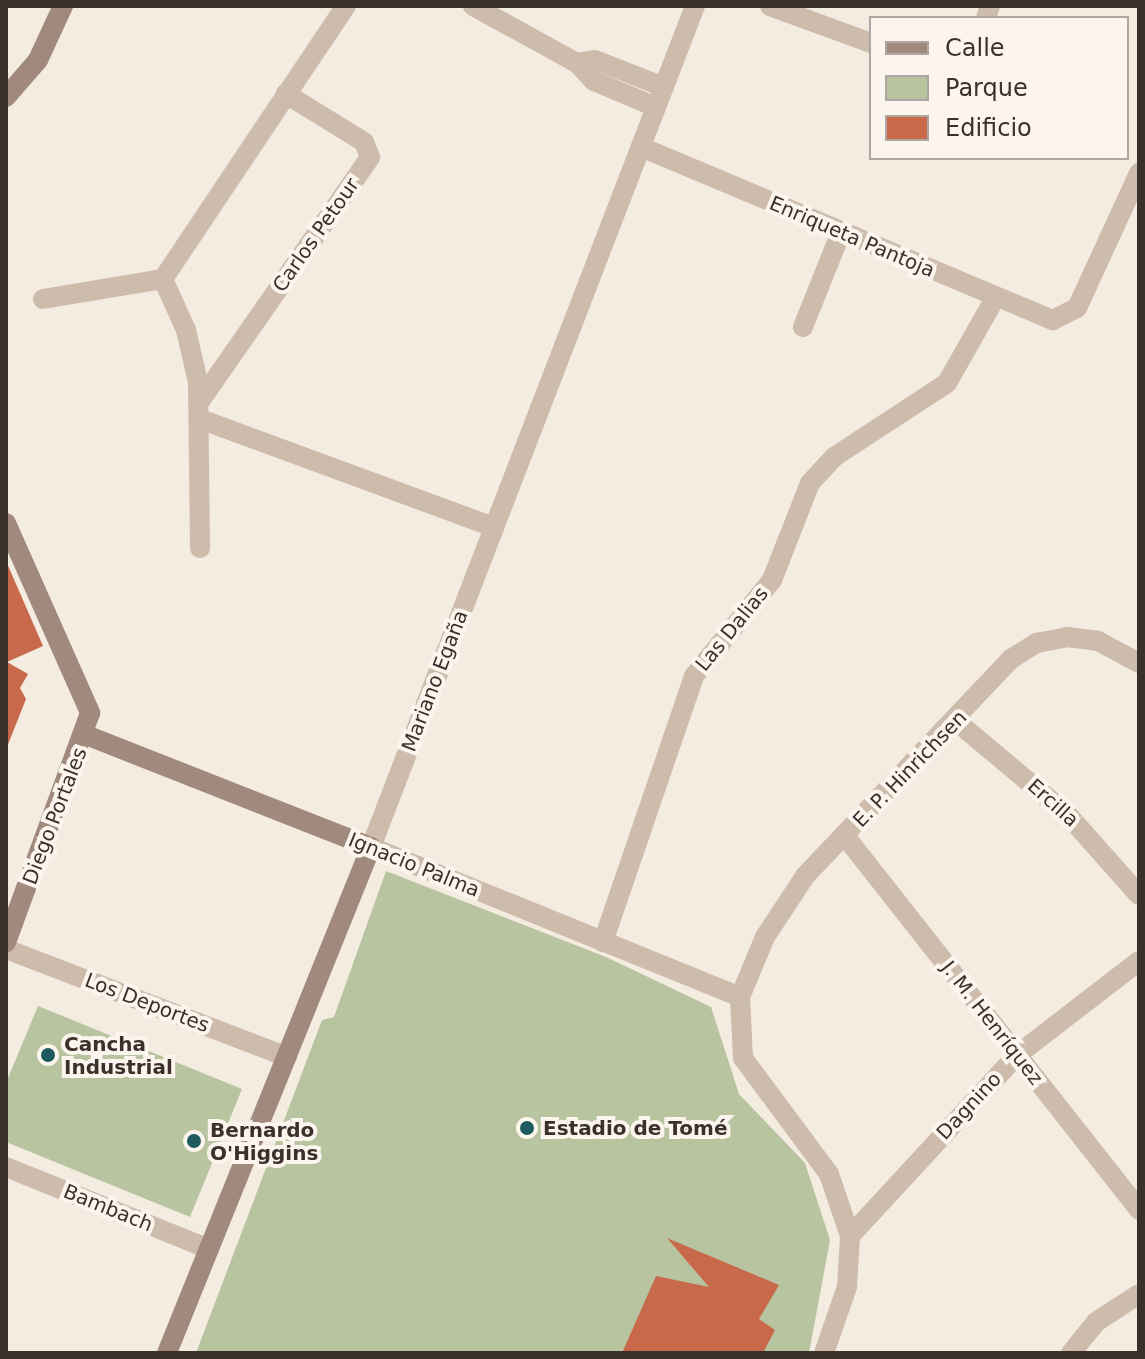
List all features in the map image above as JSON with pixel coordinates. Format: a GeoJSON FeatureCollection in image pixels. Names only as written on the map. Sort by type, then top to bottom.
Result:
{"type":"FeatureCollection","features":[{"type":"Feature","properties":{"kind":"main road"},"geometry":{"type":"LineString","coordinates":[[6,97],[38,60],[63,6]]}},
{"type":"Feature","properties":{"kind":"main road"},"geometry":{"type":"LineString","coordinates":[[6,523],[84,690],[86,735]]}},
{"type":"Feature","properties":{"kind":"main road","name":"Ignacio Palma"},"geometry":{"type":"LineString","coordinates":[[86,735],[371,847]]}},
{"type":"Feature","properties":{"kind":"main road","name":"Diego Portales"},"geometry":{"type":"LineString","coordinates":[[6,942],[86,735]]}},
{"type":"Feature","properties":{"kind":"main road","name":"Mariano Egaña"},"geometry":{"type":"LineString","coordinates":[[167,1353],[371,847]]}},
{"type":"Feature","properties":{"kind":"street"},"geometry":{"type":"LineString","coordinates":[[43,299],[163,279],[346,6]]}},
{"type":"Feature","properties":{"kind":"street"},"geometry":{"type":"LineString","coordinates":[[473,6],[577,63],[587,77],[656,107]]}},
{"type":"Feature","properties":{"kind":"street","name":"Mariano Egaña"},"geometry":{"type":"LineString","coordinates":[[371,847],[695,6]]}},
{"type":"Feature","properties":{"kind":"street"},"geometry":{"type":"LineString","coordinates":[[770,6],[869,42]]}},
{"type":"Feature","properties":{"kind":"street"},"geometry":{"type":"LineString","coordinates":[[825,26],[832,6]]}},
{"type":"Feature","properties":{"kind":"street"},"geometry":{"type":"LineString","coordinates":[[577,63],[595,60],[664,87]]}},
{"type":"Feature","properties":{"kind":"street","name":"Carlos Petour"},"geometry":{"type":"LineString","coordinates":[[200,410],[370,157],[364,142],[286,94]]}},
{"type":"Feature","properties":{"kind":"street","name":"Enriqueta Pantoja"},"geometry":{"type":"LineString","coordinates":[[641,147],[1044,318],[1063,318],[1077,308],[1139,173]]}},
{"type":"Feature","properties":{"kind":"street"},"geometry":{"type":"LineString","coordinates":[[803,327],[841,232]]}},
{"type":"Feature","properties":{"kind":"street"},"geometry":{"type":"LineString","coordinates":[[163,279],[186,330],[200,410],[200,548]]}},
{"type":"Feature","properties":{"kind":"street","name":"Las Dalias"},"geometry":{"type":"LineString","coordinates":[[603,942],[694,676],[772,580],[810,483],[834,457],[947,383],[995,298]]}},
{"type":"Feature","properties":{"kind":"street"},"geometry":{"type":"LineString","coordinates":[[200,410],[494,527]]}},
{"type":"Feature","properties":{"kind":"street","name":"E. P. Hinrichsen"},"geometry":{"type":"LineString","coordinates":[[740,997],[788,899],[1011,659],[1037,643],[1082,638],[1139,663]]}},
{"type":"Feature","properties":{"kind":"street","name":"Ercilla"},"geometry":{"type":"LineString","coordinates":[[956,721],[1067,814],[1139,895]]}},
{"type":"Feature","properties":{"kind":"street","name":"J. M. Henríquez"},"geometry":{"type":"LineString","coordinates":[[845,836],[1139,1210]]}},
{"type":"Feature","properties":{"kind":"street","name":"Ignacio Palma"},"geometry":{"type":"LineString","coordinates":[[371,847],[740,997]]}},
{"type":"Feature","properties":{"kind":"street","name":"Los Deportes"},"geometry":{"type":"LineString","coordinates":[[6,949],[287,1057]]}},
{"type":"Feature","properties":{"kind":"street","name":"Dagnino"},"geometry":{"type":"LineString","coordinates":[[850,1236],[1017,1055],[1139,961]]}},
{"type":"Feature","properties":{"kind":"street"},"geometry":{"type":"LineString","coordinates":[[740,997],[737,1028],[748,1072],[829,1174],[850,1236],[847,1287],[824,1353]]}},
{"type":"Feature","properties":{"kind":"street","name":"Bambach"},"geometry":{"type":"LineString","coordinates":[[6,1167],[209,1249]]}},
{"type":"Feature","properties":{"kind":"street"},"geometry":{"type":"LineString","coordinates":[[1071,1353],[1096,1322],[1139,1294]]}},
{"type":"Feature","properties":{"kind":"green space","name":"Estadio de Tomé"},"geometry":{"type":"Polygon","coordinates":[[[386,871],[606,957],[711,1007],[739,1094],[805,1163],[830,1240],[809,1353],[196,1353],[322,1020],[334,1017],[386,871]]]}},
{"type":"Feature","properties":{"kind":"green space"},"geometry":{"type":"Polygon","coordinates":[[[38,1006],[242,1089],[190,1217],[6,1142],[6,1083],[38,1006]]]}},
{"type":"Feature","properties":{"kind":"building"},"geometry":{"type":"Polygon","coordinates":[[[6,561],[43,646],[7,662],[28,674],[20,688],[26,699],[7,747],[6,561]]]}},
{"type":"Feature","properties":{"kind":"building"},"geometry":{"type":"Polygon","coordinates":[[[667,1238],[779,1285],[759,1319],[775,1330],[763,1353],[622,1353],[656,1276],[709,1287],[667,1238]]]}},
{"type":"Feature","properties":{"kind":"place","name":"Cancha Industrial"},"geometry":{"type":"Point","coordinates":[48,1055]}},
{"type":"Feature","properties":{"kind":"place","name":"Estadio de Tomé"},"geometry":{"type":"Point","coordinates":[527,1128]}},
{"type":"Feature","properties":{"kind":"place","name":"Bernardo O'Higgins"},"geometry":{"type":"Point","coordinates":[194,1141]}}]}
